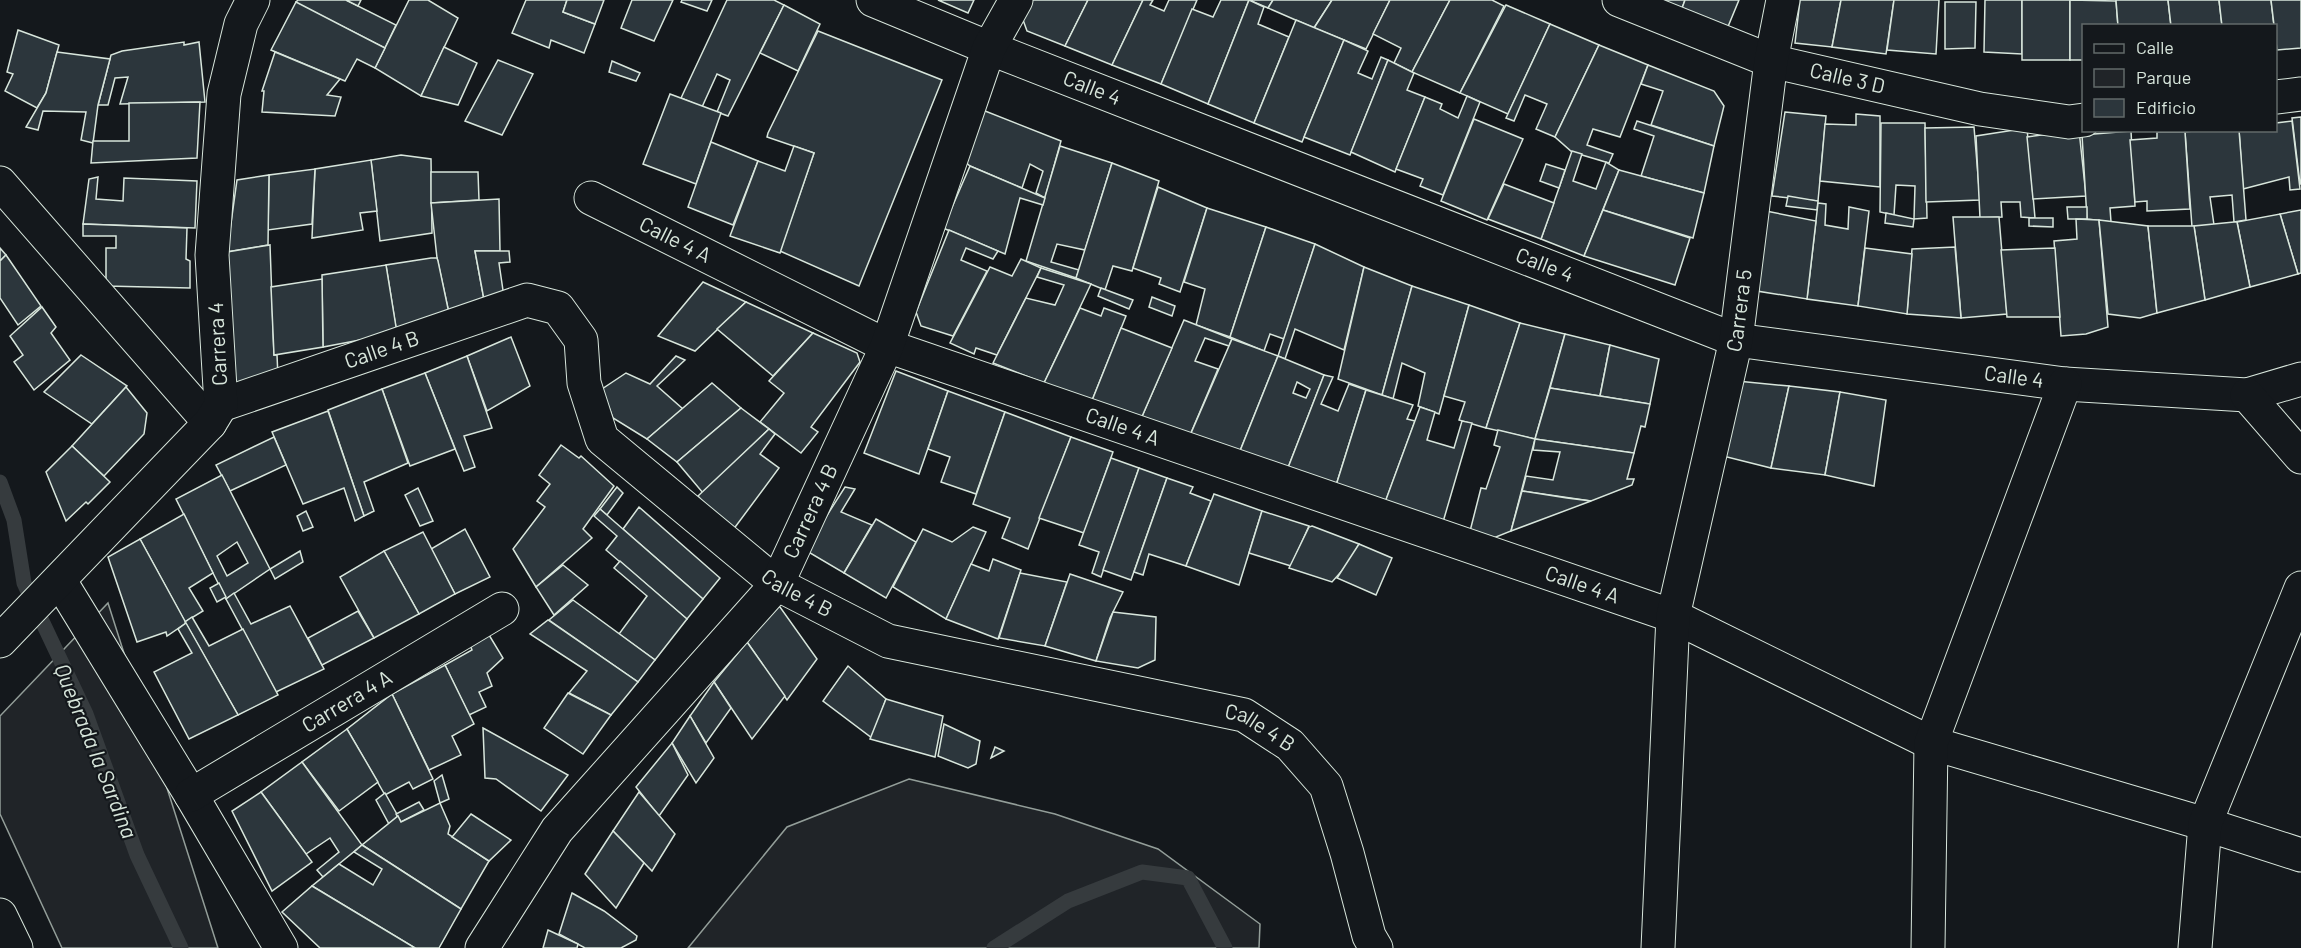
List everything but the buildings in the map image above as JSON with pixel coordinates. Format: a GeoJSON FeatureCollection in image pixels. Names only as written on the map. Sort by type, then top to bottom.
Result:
{"type":"FeatureCollection","features":[{"type":"Feature","properties":{"kind":"street","name":"Carrera 4"},"geometry":{"type":"LineString","coordinates":[[216,414],[212,255],[224,94],[241,24],[254,0]]}},
{"type":"Feature","properties":{"kind":"street","name":"Calle 4"},"geometry":{"type":"LineString","coordinates":[[873,0],[988,48],[1736,340],[2065,384],[2247,395],[2301,379]]}},
{"type":"Feature","properties":{"kind":"street","name":"Carrera 4 B"},"geometry":{"type":"LineString","coordinates":[[482,948],[556,830],[777,584],[887,346],[988,48],[1016,0]]}},
{"type":"Feature","properties":{"kind":"street","name":"Calle 3 D"},"geometry":{"type":"LineString","coordinates":[[1618,0],[1771,61],[1980,109],[2069,122],[2082,120]]}},
{"type":"Feature","properties":{"kind":"street","name":"Carrera 5"},"geometry":{"type":"LineString","coordinates":[[1658,948],[1673,616],[1736,340],[1771,61],[1783,0]]}},
{"type":"Feature","properties":{"kind":"street"},"geometry":{"type":"LineString","coordinates":[[2277,98],[2301,94]]}},
{"type":"Feature","properties":{"kind":"street"},"geometry":{"type":"LineString","coordinates":[[0,183],[216,414],[0,641]]}},
{"type":"Feature","properties":{"kind":"street","name":"Calle 4 A"},"geometry":{"type":"LineString","coordinates":[[591,198],[887,346],[1673,616],[1931,743],[2205,824],[2301,855]]}},
{"type":"Feature","properties":{"kind":"street","name":"Calle 4 B"},"geometry":{"type":"LineString","coordinates":[[216,414],[527,300],[558,308],[581,340],[584,383],[602,439],[777,584],[888,641],[1244,715],[1290,745],[1326,786],[1369,936],[1376,948]]}},
{"type":"Feature","properties":{"kind":"street"},"geometry":{"type":"LineString","coordinates":[[1928,948],[1931,743],[2065,384]]}},
{"type":"Feature","properties":{"kind":"street"},"geometry":{"type":"LineString","coordinates":[[2247,395],[2301,457]]}},
{"type":"Feature","properties":{"kind":"street"},"geometry":{"type":"LineString","coordinates":[[54,586],[191,795],[281,948]]}},
{"type":"Feature","properties":{"kind":"street"},"geometry":{"type":"LineString","coordinates":[[2195,948],[2205,824],[2301,588]]}},
{"type":"Feature","properties":{"kind":"street","name":"Carrera 4 A"},"geometry":{"type":"LineString","coordinates":[[191,795],[502,609]]}},
{"type":"Feature","properties":{"kind":"street"},"geometry":{"type":"LineString","coordinates":[[0,915],[16,948]]}},
{"type":"Feature","properties":{"kind":"green space"},"geometry":{"type":"Polygon","coordinates":[[[108,603],[218,948],[62,948],[0,814],[0,716],[108,603]]]}},
{"type":"Feature","properties":{"kind":"green space"},"geometry":{"type":"Polygon","coordinates":[[[909,779],[1055,814],[1158,849],[1260,924],[1259,948],[688,948],[787,827],[909,779]]]}},
{"type":"Feature","properties":{"kind":"waterway","name":"Quebrada la Sardina"},"geometry":{"type":"LineString","coordinates":[[0,482],[14,520],[24,583],[86,714],[137,855],[181,948]]}},
{"type":"Feature","properties":{"kind":"waterway","name":"Quebrada la Sardina"},"geometry":{"type":"LineString","coordinates":[[994,948],[1068,901],[1142,872],[1188,878],[1225,948]]}}]}
